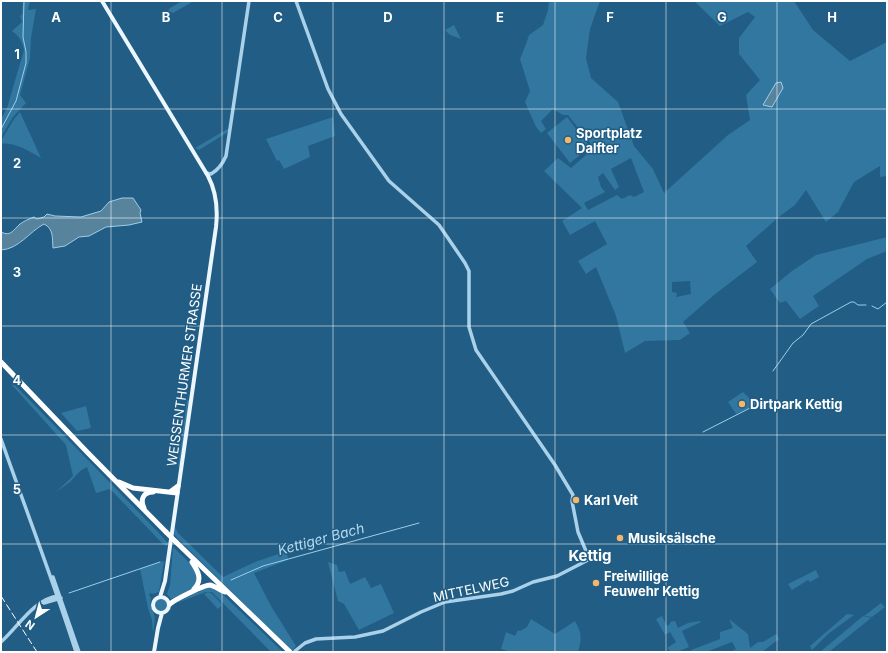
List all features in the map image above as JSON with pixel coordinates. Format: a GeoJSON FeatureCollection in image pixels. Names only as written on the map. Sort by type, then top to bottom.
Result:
{"type":"FeatureCollection","features":[{"type":"Feature","properties":{"kind":"highway"},"geometry":{"type":"LineString","coordinates":[[1,362],[166,534]]}},
{"type":"Feature","properties":{"kind":"highway"},"geometry":{"type":"LineString","coordinates":[[1,366],[85,455],[166,534],[293,651]]}},
{"type":"Feature","properties":{"kind":"highway"},"geometry":{"type":"LineString","coordinates":[[110,476],[130,487],[170,492],[177,495]]}},
{"type":"Feature","properties":{"kind":"highway"},"geometry":{"type":"LineString","coordinates":[[170,492],[178,486]]}},
{"type":"Feature","properties":{"kind":"highway"},"geometry":{"type":"LineString","coordinates":[[148,514],[142,504],[143,497],[147,493],[154,492],[177,495]]}},
{"type":"Feature","properties":{"kind":"highway"},"geometry":{"type":"LineString","coordinates":[[176,543],[192,562],[286,652]]}},
{"type":"Feature","properties":{"kind":"highway"},"geometry":{"type":"LineString","coordinates":[[167,601],[190,592],[196,586],[199,580],[199,574],[192,562]]}},
{"type":"Feature","properties":{"kind":"highway"},"geometry":{"type":"LineString","coordinates":[[167,601],[174,601],[204,586],[212,586],[225,592]]}},
{"type":"Feature","properties":{"kind":"main road","name":"WEISSENTHURMER STRASSE"},"geometry":{"type":"LineString","coordinates":[[102,1],[212,183],[217,204],[216,227],[165,581],[160,597]]}},
{"type":"Feature","properties":{"kind":"main road","name":"WEISSENTHURMER STRASSE"},"geometry":{"type":"LineString","coordinates":[[165,581],[167,601]]}},
{"type":"Feature","properties":{"kind":"main road"},"geometry":{"type":"LineString","coordinates":[[154,652],[158,628],[158,616],[160,613],[168,610],[167,601],[160,597],[155,600],[153,604],[154,609],[160,613]]}},
{"type":"Feature","properties":{"kind":"street"},"geometry":{"type":"LineString","coordinates":[[206,173],[211,174],[218,168],[224,160],[227,151],[249,1]]}},
{"type":"Feature","properties":{"kind":"street","name":"MITTELWEG"},"geometry":{"type":"LineString","coordinates":[[293,651],[305,643],[316,639],[355,637],[383,631],[445,602],[501,594],[517,589],[533,582],[557,576],[590,559],[591,556],[581,541],[578,532],[572,497],[573,495],[555,465],[476,350],[472,338],[469,318],[468,271],[465,263],[433,218],[389,181],[336,106],[328,89],[296,1]]}},
{"type":"Feature","properties":{"kind":"street"},"geometry":{"type":"LineString","coordinates":[[206,173],[218,168]]}},
{"type":"Feature","properties":{"kind":"street"},"geometry":{"type":"LineString","coordinates":[[212,183],[214,172]]}},
{"type":"Feature","properties":{"kind":"street"},"geometry":{"type":"LineString","coordinates":[[1,439],[19,492],[45,555],[77,652]]}},
{"type":"Feature","properties":{"kind":"street"},"geometry":{"type":"LineString","coordinates":[[37,537],[59,597]]}},
{"type":"Feature","properties":{"kind":"street"},"geometry":{"type":"LineString","coordinates":[[51,598],[54,585]]}},
{"type":"Feature","properties":{"kind":"street"},"geometry":{"type":"LineString","coordinates":[[1,642],[30,612],[51,598],[59,597]]}},
{"type":"Feature","properties":{"kind":"street"},"geometry":{"type":"LineString","coordinates":[[41,604],[59,597]]}},
{"type":"Feature","properties":{"kind":"shaded area"},"geometry":{"type":"Polygon","coordinates":[[[23,1],[30,1],[28,10],[36,9],[31,38],[30,58],[20,95],[26,103],[13,117],[1,137],[1,119],[7,108],[24,50],[20,39],[12,31],[22,22],[20,16],[22,14],[23,1]]]}},
{"type":"Feature","properties":{"kind":"shaded area"},"geometry":{"type":"Polygon","coordinates":[[[182,1],[194,1],[173,13],[167,12],[170,8],[182,1]]]}},
{"type":"Feature","properties":{"kind":"shaded area"},"geometry":{"type":"Polygon","coordinates":[[[549,1],[600,1],[590,29],[586,58],[591,78],[618,102],[634,146],[653,169],[664,193],[728,135],[750,120],[746,95],[760,80],[739,54],[739,38],[755,17],[748,12],[720,26],[694,1],[794,1],[813,30],[850,61],[887,42],[887,176],[880,177],[880,166],[854,182],[838,212],[826,222],[806,190],[795,205],[746,246],[757,262],[714,295],[683,322],[690,333],[680,340],[645,341],[625,353],[616,316],[596,267],[586,274],[578,261],[607,244],[595,221],[570,235],[562,221],[582,208],[544,171],[558,158],[571,168],[594,148],[568,115],[563,115],[553,109],[541,121],[546,129],[541,133],[536,127],[525,102],[530,91],[520,59],[529,35],[543,25],[548,10],[549,1]],[[631,158],[611,169],[619,187],[615,190],[603,173],[598,177],[601,187],[605,192],[584,203],[588,210],[617,195],[622,199],[630,195],[634,197],[644,192],[631,158]],[[690,281],[672,282],[672,292],[677,293],[676,297],[691,294],[690,281]]]}},
{"type":"Feature","properties":{"kind":"shaded area"},"geometry":{"type":"Polygon","coordinates":[[[454,25],[461,39],[450,35],[445,30],[454,25]]]}},
{"type":"Feature","properties":{"kind":"shaded area"},"geometry":{"type":"Polygon","coordinates":[[[781,82],[783,88],[772,107],[763,105],[776,83],[781,82]]]}},
{"type":"Feature","properties":{"kind":"shaded area"},"geometry":{"type":"Polygon","coordinates":[[[20,112],[41,158],[27,150],[11,144],[1,144],[1,141],[14,119],[20,112]]]}},
{"type":"Feature","properties":{"kind":"shaded area"},"geometry":{"type":"Polygon","coordinates":[[[333,117],[335,136],[308,146],[310,157],[284,169],[279,160],[277,161],[266,139],[333,117]]]}},
{"type":"Feature","properties":{"kind":"shaded area","name":"Sportplatz Dalfter"},"geometry":{"type":"Polygon","coordinates":[[[567,117],[590,147],[570,163],[547,133],[567,117]]]}},
{"type":"Feature","properties":{"kind":"shaded area"},"geometry":{"type":"Polygon","coordinates":[[[229,128],[228,132],[199,150],[195,148],[229,128]]]}},
{"type":"Feature","properties":{"kind":"shaded area"},"geometry":{"type":"Polygon","coordinates":[[[122,198],[133,198],[141,210],[140,213],[142,222],[106,227],[89,236],[79,237],[65,246],[53,248],[51,231],[44,224],[13,247],[1,250],[1,232],[7,234],[10,233],[28,219],[34,217],[37,219],[44,217],[47,214],[55,216],[81,217],[101,211],[109,202],[122,198]]]}},
{"type":"Feature","properties":{"kind":"shaded area"},"geometry":{"type":"Polygon","coordinates":[[[887,237],[887,251],[867,259],[813,296],[819,306],[800,319],[786,301],[780,303],[770,289],[792,271],[816,255],[887,237]]]}},
{"type":"Feature","properties":{"kind":"shaded area"},"geometry":{"type":"Polygon","coordinates":[[[11,384],[16,386],[169,545],[166,546],[162,543],[110,489],[96,493],[87,467],[80,471],[70,482],[56,492],[73,476],[66,445],[11,384]]]}},
{"type":"Feature","properties":{"kind":"shaded area","name":"Dirtpark Kettig"},"geometry":{"type":"Polygon","coordinates":[[[743,392],[756,405],[736,414],[728,402],[743,392]]]}},
{"type":"Feature","properties":{"kind":"shaded area"},"geometry":{"type":"Polygon","coordinates":[[[187,399],[190,401],[180,465],[178,467],[187,399]]]}},
{"type":"Feature","properties":{"kind":"shaded area"},"geometry":{"type":"Polygon","coordinates":[[[86,406],[91,428],[77,431],[61,413],[86,406]]]}},
{"type":"Feature","properties":{"kind":"shaded area"},"geometry":{"type":"Polygon","coordinates":[[[175,527],[178,533],[223,577],[255,562],[287,551],[288,560],[254,573],[271,606],[296,646],[292,651],[177,538],[174,534],[175,527]]]}},
{"type":"Feature","properties":{"kind":"shaded area"},"geometry":{"type":"Polygon","coordinates":[[[173,547],[193,566],[197,572],[196,585],[191,590],[171,599],[167,594],[170,585],[173,547]]]}},
{"type":"Feature","properties":{"kind":"shaded area"},"geometry":{"type":"Polygon","coordinates":[[[164,561],[159,592],[153,594],[150,593],[149,595],[155,616],[153,635],[152,620],[140,569],[164,561]]]}},
{"type":"Feature","properties":{"kind":"shaded area"},"geometry":{"type":"Polygon","coordinates":[[[328,562],[337,565],[339,572],[345,571],[350,584],[365,577],[371,588],[381,584],[394,613],[359,630],[344,604],[338,601],[328,562]]]}},
{"type":"Feature","properties":{"kind":"shaded area"},"geometry":{"type":"Polygon","coordinates":[[[816,570],[819,577],[810,582],[808,580],[792,590],[788,584],[816,570]]]}},
{"type":"Feature","properties":{"kind":"shaded area"},"geometry":{"type":"Polygon","coordinates":[[[208,587],[219,591],[283,652],[271,652],[212,592],[206,592],[174,604],[208,587]]]}},
{"type":"Feature","properties":{"kind":"shaded area"},"geometry":{"type":"Polygon","coordinates":[[[208,592],[221,603],[221,606],[218,609],[204,594],[208,592]]]}},
{"type":"Feature","properties":{"kind":"shaded area"},"geometry":{"type":"Polygon","coordinates":[[[161,598],[166,600],[168,605],[166,610],[161,612],[156,610],[154,605],[156,600],[161,598]]]}},
{"type":"Feature","properties":{"kind":"shaded area"},"geometry":{"type":"Polygon","coordinates":[[[881,603],[885,607],[872,617],[864,616],[881,603]]]}},
{"type":"Feature","properties":{"kind":"shaded area"},"geometry":{"type":"Polygon","coordinates":[[[847,614],[854,615],[828,634],[812,650],[810,646],[847,614]]]}},
{"type":"Feature","properties":{"kind":"shaded area"},"geometry":{"type":"Polygon","coordinates":[[[662,616],[667,626],[670,622],[675,621],[678,628],[688,623],[701,622],[682,631],[689,647],[677,652],[671,652],[667,648],[676,642],[670,632],[665,635],[656,619],[662,616]]]}},
{"type":"Feature","properties":{"kind":"shaded area"},"geometry":{"type":"Polygon","coordinates":[[[863,616],[871,618],[829,652],[820,652],[863,616]]]}},
{"type":"Feature","properties":{"kind":"shaded area"},"geometry":{"type":"Polygon","coordinates":[[[531,619],[555,634],[575,621],[581,636],[578,652],[511,652],[501,649],[506,632],[515,636],[518,630],[520,631],[527,627],[531,619]]]}},
{"type":"Feature","properties":{"kind":"shaded area"},"geometry":{"type":"Polygon","coordinates":[[[729,619],[748,634],[750,648],[758,642],[763,642],[776,634],[779,639],[762,652],[733,652],[732,651],[736,649],[732,642],[706,652],[692,652],[691,650],[720,639],[720,632],[733,628],[729,619]]]}},
{"type":"Feature","properties":{"kind":"waterway"},"geometry":{"type":"LineString","coordinates":[[1,129],[16,101],[26,63],[26,52],[23,37],[24,1]]}},
{"type":"Feature","properties":{"kind":"waterway","name":"Kettiger Bach"},"geometry":{"type":"LineString","coordinates":[[773,371],[793,343],[803,335],[811,324],[851,302],[858,305],[866,305]]}},
{"type":"Feature","properties":{"kind":"waterway","name":"Kettiger Bach"},"geometry":{"type":"LineString","coordinates":[[872,306],[878,309],[887,302]]}},
{"type":"Feature","properties":{"kind":"waterway","name":"Kettiger Bach"},"geometry":{"type":"LineString","coordinates":[[703,432],[752,407],[756,400]]}},
{"type":"Feature","properties":{"kind":"waterway","name":"Kettiger Bach"},"geometry":{"type":"LineString","coordinates":[[231,580],[263,566],[419,523]]}},
{"type":"Feature","properties":{"kind":"waterway","name":"Kettiger Bach"},"geometry":{"type":"LineString","coordinates":[[69,593],[160,562]]}},
{"type":"Feature","properties":{"kind":"railway"},"geometry":{"type":"LineString","coordinates":[[1,596],[37,652]]}},
{"type":"Feature","properties":{"kind":"place","name":"Sportplatz Dalfter"},"geometry":{"type":"Point","coordinates":[568,140]}},
{"type":"Feature","properties":{"kind":"place","name":"Dirtpark Kettig"},"geometry":{"type":"Point","coordinates":[742,404]}},
{"type":"Feature","properties":{"kind":"place","name":"Karl Veit"},"geometry":{"type":"Point","coordinates":[576,500]}},
{"type":"Feature","properties":{"kind":"place","name":"Musiksälsche"},"geometry":{"type":"Point","coordinates":[620,538]}},
{"type":"Feature","properties":{"kind":"place","name":"Freiwillige Feuwehr Kettig"},"geometry":{"type":"Point","coordinates":[596,583]}},
{"type":"Feature","properties":{"kind":"district","name":"Kettig"},"geometry":{"type":"Point","coordinates":[590,556]}}]}
